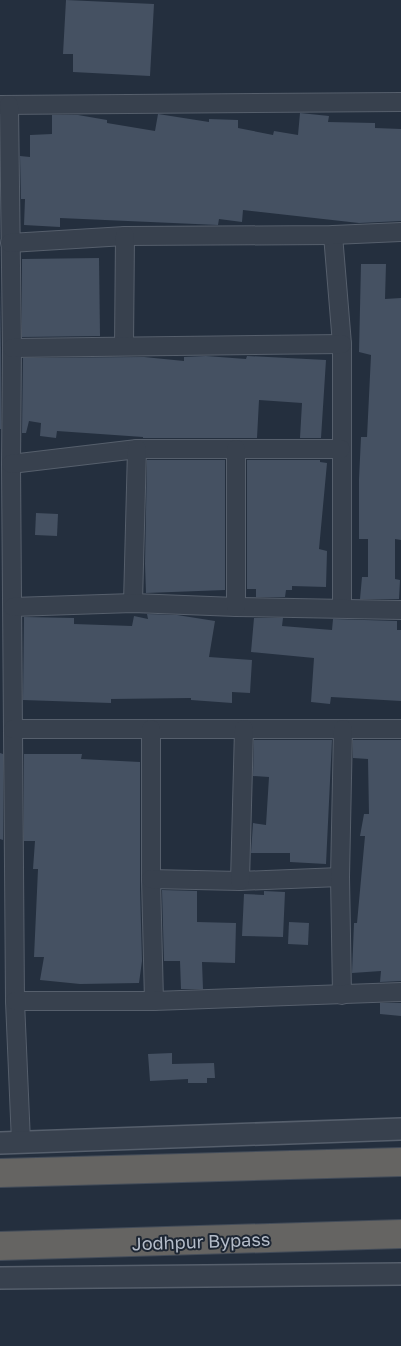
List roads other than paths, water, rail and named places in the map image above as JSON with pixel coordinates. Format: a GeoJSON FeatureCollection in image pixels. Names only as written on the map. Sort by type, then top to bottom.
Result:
{"type":"FeatureCollection","features":[{"type":"Feature","properties":{"kind":"highway"},"geometry":{"type":"LineString","coordinates":[[0,1173],[401,1162]]}},
{"type":"Feature","properties":{"kind":"highway","name":"Jodhpur Bypass"},"geometry":{"type":"LineString","coordinates":[[0,1246],[401,1234]]}},
{"type":"Feature","properties":{"kind":"street"},"geometry":{"type":"LineString","coordinates":[[401,102],[5,105],[12,348],[14,1001],[10,1143],[401,1129]]}},
{"type":"Feature","properties":{"kind":"street"},"geometry":{"type":"LineString","coordinates":[[10,243],[125,236],[333,235],[401,232]]}},
{"type":"Feature","properties":{"kind":"street"},"geometry":{"type":"LineString","coordinates":[[333,235],[342,344],[342,608]]}},
{"type":"Feature","properties":{"kind":"street"},"geometry":{"type":"LineString","coordinates":[[124,346],[125,236]]}},
{"type":"Feature","properties":{"kind":"street"},"geometry":{"type":"LineString","coordinates":[[12,348],[342,344]]}},
{"type":"Feature","properties":{"kind":"street"},"geometry":{"type":"LineString","coordinates":[[11,464],[136,449],[341,449]]}},
{"type":"Feature","properties":{"kind":"street"},"geometry":{"type":"LineString","coordinates":[[133,603],[136,449]]}},
{"type":"Feature","properties":{"kind":"street"},"geometry":{"type":"LineString","coordinates":[[236,449],[236,607]]}},
{"type":"Feature","properties":{"kind":"street"},"geometry":{"type":"LineString","coordinates":[[13,607],[133,603],[401,610]]}},
{"type":"Feature","properties":{"kind":"street"},"geometry":{"type":"LineString","coordinates":[[13,729],[401,729]]}},
{"type":"Feature","properties":{"kind":"street"},"geometry":{"type":"LineString","coordinates":[[151,729],[151,879],[154,1001]]}},
{"type":"Feature","properties":{"kind":"street"},"geometry":{"type":"LineString","coordinates":[[240,880],[244,729]]}},
{"type":"Feature","properties":{"kind":"street"},"geometry":{"type":"LineString","coordinates":[[342,994],[340,878],[343,729]]}},
{"type":"Feature","properties":{"kind":"street"},"geometry":{"type":"LineString","coordinates":[[151,879],[340,878]]}},
{"type":"Feature","properties":{"kind":"street"},"geometry":{"type":"LineString","coordinates":[[14,1001],[154,1001],[401,992]]}},
{"type":"Feature","properties":{"kind":"street"},"geometry":{"type":"LineString","coordinates":[[0,1278],[401,1274]]}}]}
